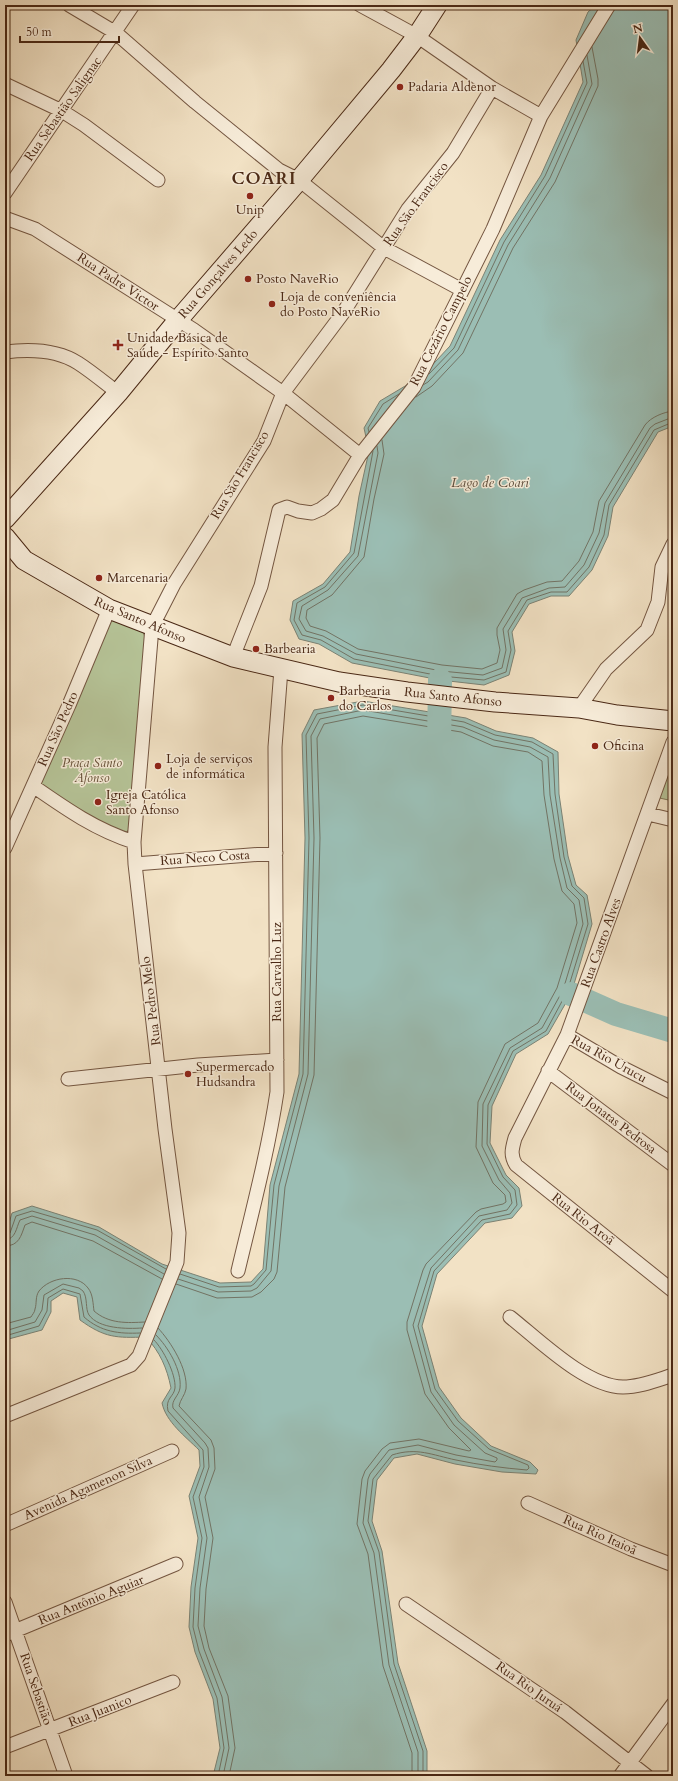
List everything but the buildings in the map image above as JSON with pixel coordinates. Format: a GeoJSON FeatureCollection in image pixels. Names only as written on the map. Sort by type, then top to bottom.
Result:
{"type":"FeatureCollection","features":[{"type":"Feature","properties":{"kind":"main road","name":"Rua Gonçalves Ledo"},"geometry":{"type":"LineString","coordinates":[[5,519],[118,393],[178,320],[299,180],[391,70],[417,36],[437,5]]}},
{"type":"Feature","properties":{"kind":"main road","name":"Rua Santo Afonso"},"geometry":{"type":"LineString","coordinates":[[5,537],[14,550],[28,563],[110,609],[232,658],[339,682],[407,692],[495,702],[579,708],[617,715],[673,720]]}},
{"type":"Feature","properties":{"kind":"street"},"geometry":{"type":"LineString","coordinates":[[69,5],[116,33],[195,102],[279,170],[299,180],[384,248],[462,290]]}},
{"type":"Feature","properties":{"kind":"street","name":"Rua Sebastião Salignac"},"geometry":{"type":"LineString","coordinates":[[5,193],[116,33],[133,5]]}},
{"type":"Feature","properties":{"kind":"street"},"geometry":{"type":"LineString","coordinates":[[360,5],[417,36],[492,88],[541,116]]}},
{"type":"Feature","properties":{"kind":"street","name":"Rua Cezário Campelo"},"geometry":{"type":"LineString","coordinates":[[232,658],[261,586],[279,510],[287,507],[298,511],[312,513],[321,509],[332,500],[360,455],[414,387],[494,229],[541,116],[609,5]]}},
{"type":"Feature","properties":{"kind":"street"},"geometry":{"type":"LineString","coordinates":[[5,84],[62,111],[84,125],[158,180]]}},
{"type":"Feature","properties":{"kind":"street","name":"Rua São Francisco"},"geometry":{"type":"LineString","coordinates":[[152,627],[174,584],[264,440],[283,393],[343,313],[408,210],[453,152],[492,88]]}},
{"type":"Feature","properties":{"kind":"street","name":"Rua Padre Victor"},"geometry":{"type":"LineString","coordinates":[[5,218],[35,229],[178,320],[283,393],[360,455]]}},
{"type":"Feature","properties":{"kind":"street"},"geometry":{"type":"LineString","coordinates":[[5,352],[33,350],[63,356],[77,362],[118,393]]}},
{"type":"Feature","properties":{"kind":"street"},"geometry":{"type":"LineString","coordinates":[[579,708],[606,669],[647,630],[658,602],[662,567],[673,544]]}},
{"type":"Feature","properties":{"kind":"street","name":"Rua São Pedro"},"geometry":{"type":"LineString","coordinates":[[5,848],[110,609]]}},
{"type":"Feature","properties":{"kind":"street","name":"Rua Pedro Melo"},"geometry":{"type":"LineString","coordinates":[[5,1416],[131,1365],[139,1356],[177,1262],[179,1233],[135,864],[134,842],[152,627]]}},
{"type":"Feature","properties":{"kind":"street","name":"Rua Carvalho Luz"},"geometry":{"type":"LineString","coordinates":[[238,1271],[274,1116],[277,1092],[275,747],[281,669]]}},
{"type":"Feature","properties":{"kind":"street","name":"Rua Castro Alves"},"geometry":{"type":"LineString","coordinates":[[515,1138],[567,1035],[673,742]]}},
{"type":"Feature","properties":{"kind":"street"},"geometry":{"type":"LineString","coordinates":[[33,786],[81,819],[120,838],[134,842]]}},
{"type":"Feature","properties":{"kind":"street"},"geometry":{"type":"LineString","coordinates":[[648,814],[673,820]]}},
{"type":"Feature","properties":{"kind":"street","name":"Rua Neco Costa"},"geometry":{"type":"LineString","coordinates":[[135,864],[276,853]]}},
{"type":"Feature","properties":{"kind":"street","name":"Rua Rio Urucu"},"geometry":{"type":"LineString","coordinates":[[567,1035],[621,1067],[673,1093]]}},
{"type":"Feature","properties":{"kind":"street"},"geometry":{"type":"LineString","coordinates":[[68,1079],[198,1065],[277,1060]]}},
{"type":"Feature","properties":{"kind":"street","name":"Rua Jonatas Pedrosa"},"geometry":{"type":"LineString","coordinates":[[548,1071],[673,1165]]}},
{"type":"Feature","properties":{"kind":"street","name":"Rua Rio Aroã"},"geometry":{"type":"LineString","coordinates":[[515,1138],[512,1159],[516,1165],[673,1291]]}},
{"type":"Feature","properties":{"kind":"street"},"geometry":{"type":"LineString","coordinates":[[510,1317],[568,1364],[580,1372],[608,1385],[632,1386],[673,1375]]}},
{"type":"Feature","properties":{"kind":"street","name":"Avenida Agamenon Silva"},"geometry":{"type":"LineString","coordinates":[[5,1525],[172,1451]]}},
{"type":"Feature","properties":{"kind":"street","name":"Rua Rio Itaioã"},"geometry":{"type":"LineString","coordinates":[[528,1503],[673,1566]]}},
{"type":"Feature","properties":{"kind":"street","name":"Rua Antônio Aguiar"},"geometry":{"type":"LineString","coordinates":[[10,1633],[176,1564]]}},
{"type":"Feature","properties":{"kind":"street","name":"Rua Sebastião"},"geometry":{"type":"LineString","coordinates":[[5,1602],[10,1633],[50,1730],[66,1776]]}},
{"type":"Feature","properties":{"kind":"street","name":"Rua Rio Juruá"},"geometry":{"type":"LineString","coordinates":[[406,1604],[566,1712],[647,1776]]}},
{"type":"Feature","properties":{"kind":"street","name":"Rua Juanico"},"geometry":{"type":"LineString","coordinates":[[5,1747],[173,1682]]}},
{"type":"Feature","properties":{"kind":"street"},"geometry":{"type":"LineString","coordinates":[[620,1776],[673,1704]]}},
{"type":"Feature","properties":{"kind":"green space","name":"Praça Santo Afonso"},"geometry":{"type":"Polygon","coordinates":[[[117,619],[143,631],[146,641],[130,827],[127,832],[121,833],[83,817],[40,785],[110,621],[117,619]]]}},
{"type":"Feature","properties":{"kind":"green space"},"geometry":{"type":"Polygon","coordinates":[[[673,755],[673,801],[655,797],[673,755]]]}},
{"type":"Feature","properties":{"kind":"water","name":"Lago de Coari"},"geometry":{"type":"Polygon","coordinates":[[[596,5],[673,5],[673,426],[658,432],[613,507],[608,536],[592,570],[569,596],[551,596],[529,604],[512,632],[515,651],[509,675],[484,685],[440,680],[352,663],[319,644],[299,639],[290,620],[293,601],[323,584],[350,552],[359,496],[369,451],[364,428],[380,401],[422,376],[450,346],[500,240],[541,175],[583,82],[576,40],[588,12],[596,5]]]}},
{"type":"Feature","properties":{"kind":"water"},"geometry":{"type":"Polygon","coordinates":[[[363,701],[466,718],[496,731],[533,738],[558,752],[559,794],[568,856],[576,885],[587,895],[592,924],[571,994],[548,1034],[516,1054],[492,1106],[490,1143],[506,1175],[519,1188],[522,1206],[512,1218],[485,1223],[437,1274],[422,1326],[439,1387],[461,1418],[491,1446],[530,1462],[538,1470],[536,1474],[502,1472],[455,1464],[417,1454],[394,1458],[377,1480],[372,1521],[382,1551],[398,1663],[427,1751],[427,1776],[213,1776],[220,1748],[213,1699],[195,1652],[189,1627],[191,1587],[198,1538],[189,1496],[200,1466],[199,1450],[172,1423],[164,1410],[162,1403],[171,1388],[162,1361],[155,1348],[146,1337],[111,1336],[89,1326],[80,1320],[77,1297],[63,1293],[51,1301],[51,1312],[42,1330],[5,1340],[5,1237],[12,1213],[32,1206],[99,1227],[162,1264],[220,1283],[251,1282],[263,1269],[270,1185],[299,1074],[305,838],[302,734],[314,710],[363,701]]]}},
{"type":"Feature","properties":{"kind":"waterway"},"geometry":{"type":"LineString","coordinates":[[439,746],[440,680]]}},
{"type":"Feature","properties":{"kind":"waterway"},"geometry":{"type":"LineString","coordinates":[[571,994],[616,1014],[673,1031]]}},
{"type":"Feature","properties":{"kind":"place","name":"Padaria Aldenor"},"geometry":{"type":"Point","coordinates":[400,87]}},
{"type":"Feature","properties":{"kind":"place","name":"Unip"},"geometry":{"type":"Point","coordinates":[250,196]}},
{"type":"Feature","properties":{"kind":"place","name":"Posto NaveRio"},"geometry":{"type":"Point","coordinates":[248,279]}},
{"type":"Feature","properties":{"kind":"place","name":"Loja de conveniência do Posto NaveRio"},"geometry":{"type":"Point","coordinates":[272,304]}},
{"type":"Feature","properties":{"kind":"place","name":"Unidade Básica de Saúde - Espírito Santo"},"geometry":{"type":"Point","coordinates":[118,345]}},
{"type":"Feature","properties":{"kind":"place","name":"Marcenaria"},"geometry":{"type":"Point","coordinates":[99,578]}},
{"type":"Feature","properties":{"kind":"place","name":"Barbearia"},"geometry":{"type":"Point","coordinates":[256,649]}},
{"type":"Feature","properties":{"kind":"place","name":"Barbearia do Carlos"},"geometry":{"type":"Point","coordinates":[331,698]}},
{"type":"Feature","properties":{"kind":"place","name":"Oficina"},"geometry":{"type":"Point","coordinates":[595,746]}},
{"type":"Feature","properties":{"kind":"place","name":"Loja de serviços de informática"},"geometry":{"type":"Point","coordinates":[158,766]}},
{"type":"Feature","properties":{"kind":"place","name":"Igreja Católica Santo Afonso"},"geometry":{"type":"Point","coordinates":[98,802]}},
{"type":"Feature","properties":{"kind":"place","name":"Supermercado Hudsandra"},"geometry":{"type":"Point","coordinates":[188,1074]}},
{"type":"Feature","properties":{"kind":"district","name":"COARI"},"geometry":{"type":"Point","coordinates":[264,178]}}]}
